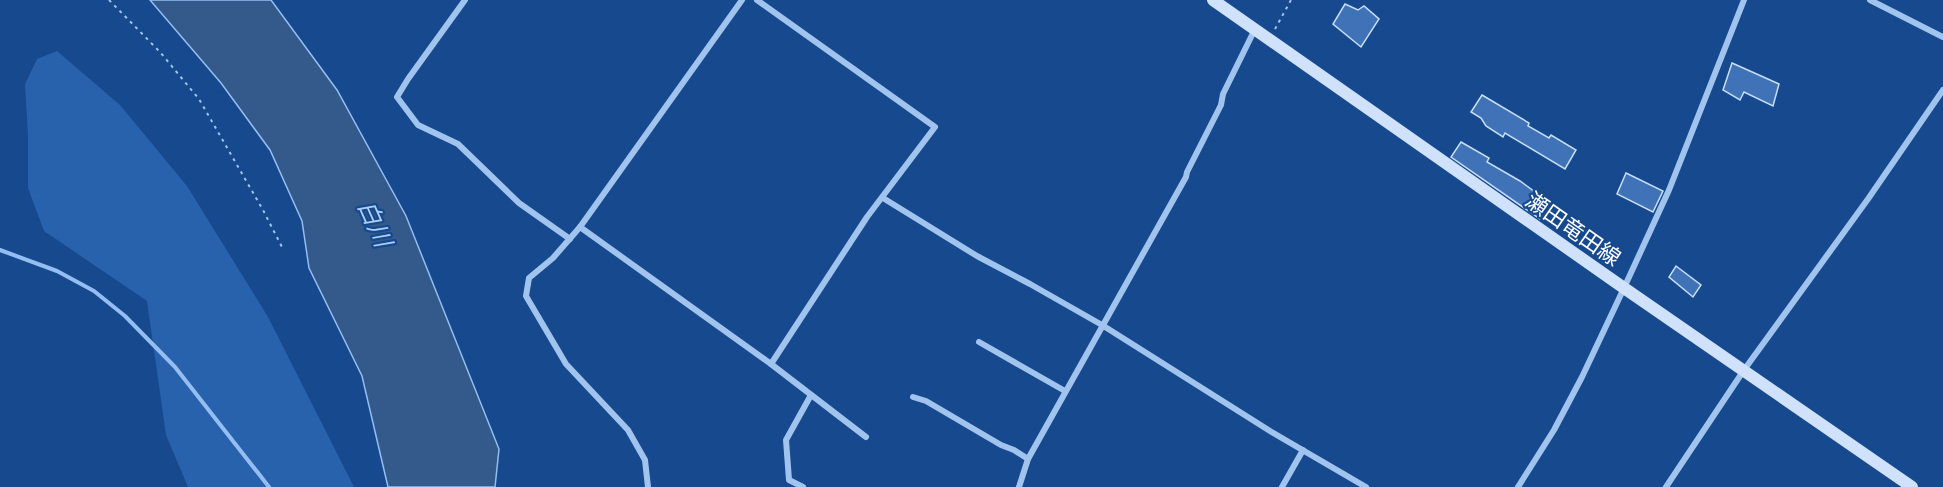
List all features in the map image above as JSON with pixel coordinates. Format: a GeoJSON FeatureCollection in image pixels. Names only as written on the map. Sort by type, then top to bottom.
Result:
{"type":"FeatureCollection","features":[{"type":"Feature","properties":{"kind":"main road","name":"瀬田竜田線"},"geometry":{"type":"LineString","coordinates":[[1213,0],[1912,487]]}},
{"type":"Feature","properties":{"kind":"street"},"geometry":{"type":"LineString","coordinates":[[465,0],[397,97],[418,125],[458,144],[519,203],[570,239]]}},
{"type":"Feature","properties":{"kind":"street"},"geometry":{"type":"LineString","coordinates":[[648,487],[645,460],[628,430],[566,364],[526,296],[529,278],[553,258],[580,227],[742,0]]}},
{"type":"Feature","properties":{"kind":"street"},"geometry":{"type":"LineString","coordinates":[[757,0],[935,127],[867,217],[771,364]]}},
{"type":"Feature","properties":{"kind":"street"},"geometry":{"type":"LineString","coordinates":[[1518,487],[1554,430],[1624,288],[1669,190],[1744,0]]}},
{"type":"Feature","properties":{"kind":"street"},"geometry":{"type":"LineString","coordinates":[[1870,0],[1943,37]]}},
{"type":"Feature","properties":{"kind":"street"},"geometry":{"type":"LineString","coordinates":[[1020,487],[1028,459],[1186,177],[1255,29]]}},
{"type":"Feature","properties":{"kind":"street"},"geometry":{"type":"LineString","coordinates":[[1666,487],[1744,370],[1868,199],[1943,90]]}},
{"type":"Feature","properties":{"kind":"street"},"geometry":{"type":"LineString","coordinates":[[883,198],[977,256],[1102,325],[1366,487]]}},
{"type":"Feature","properties":{"kind":"street"},"geometry":{"type":"LineString","coordinates":[[580,227],[771,364],[866,437]]}},
{"type":"Feature","properties":{"kind":"street"},"geometry":{"type":"LineString","coordinates":[[979,342],[1065,391]]}},
{"type":"Feature","properties":{"kind":"street"},"geometry":{"type":"LineString","coordinates":[[783,487],[789,480],[786,440],[811,395]]}},
{"type":"Feature","properties":{"kind":"street"},"geometry":{"type":"LineString","coordinates":[[914,397],[926,401],[1001,446],[1014,450],[1028,459]]}},
{"type":"Feature","properties":{"kind":"street"},"geometry":{"type":"LineString","coordinates":[[1282,487],[1303,450]]}},
{"type":"Feature","properties":{"kind":"street"},"geometry":{"type":"LineString","coordinates":[[789,480],[803,487]]}},
{"type":"Feature","properties":{"kind":"path"},"geometry":{"type":"LineString","coordinates":[[109,0],[160,52],[199,99],[283,249]]}},
{"type":"Feature","properties":{"kind":"path"},"geometry":{"type":"LineString","coordinates":[[1269,39],[1291,0]]}},
{"type":"Feature","properties":{"kind":"shaded area"},"geometry":{"type":"Polygon","coordinates":[[[57,51],[120,105],[187,186],[268,317],[354,487],[188,487],[166,435],[147,301],[44,231],[28,188],[25,84],[37,59],[57,51]]]}},
{"type":"Feature","properties":{"kind":"water","name":"白川"},"geometry":{"type":"Polygon","coordinates":[[[150,0],[271,0],[337,90],[406,216],[499,449],[495,487],[388,487],[362,376],[309,268],[302,221],[270,150],[221,83],[150,0]]]}},
{"type":"Feature","properties":{"kind":"building"},"geometry":{"type":"Polygon","coordinates":[[[1345,4],[1358,10],[1364,6],[1379,19],[1361,47],[1333,24],[1345,4]]]}},
{"type":"Feature","properties":{"kind":"building"},"geometry":{"type":"Polygon","coordinates":[[[1732,63],[1779,84],[1773,106],[1744,92],[1740,100],[1723,90],[1732,63]]]}},
{"type":"Feature","properties":{"kind":"building"},"geometry":{"type":"Polygon","coordinates":[[[1482,95],[1529,123],[1528,126],[1549,138],[1551,135],[1576,150],[1565,169],[1505,133],[1503,137],[1486,126],[1481,118],[1471,112],[1482,95]]]}},
{"type":"Feature","properties":{"kind":"building"},"geometry":{"type":"Polygon","coordinates":[[[1461,142],[1489,158],[1487,162],[1520,181],[1550,203],[1540,219],[1451,157],[1461,142]]]}},
{"type":"Feature","properties":{"kind":"building"},"geometry":{"type":"Polygon","coordinates":[[[1626,173],[1663,191],[1653,212],[1617,194],[1626,173]]]}},
{"type":"Feature","properties":{"kind":"building"},"geometry":{"type":"Polygon","coordinates":[[[1676,266],[1701,285],[1693,297],[1669,277],[1676,266]]]}},
{"type":"Feature","properties":{"kind":"waterway"},"geometry":{"type":"LineString","coordinates":[[0,250],[57,271],[94,291],[125,316],[175,367],[269,487]]}}]}
